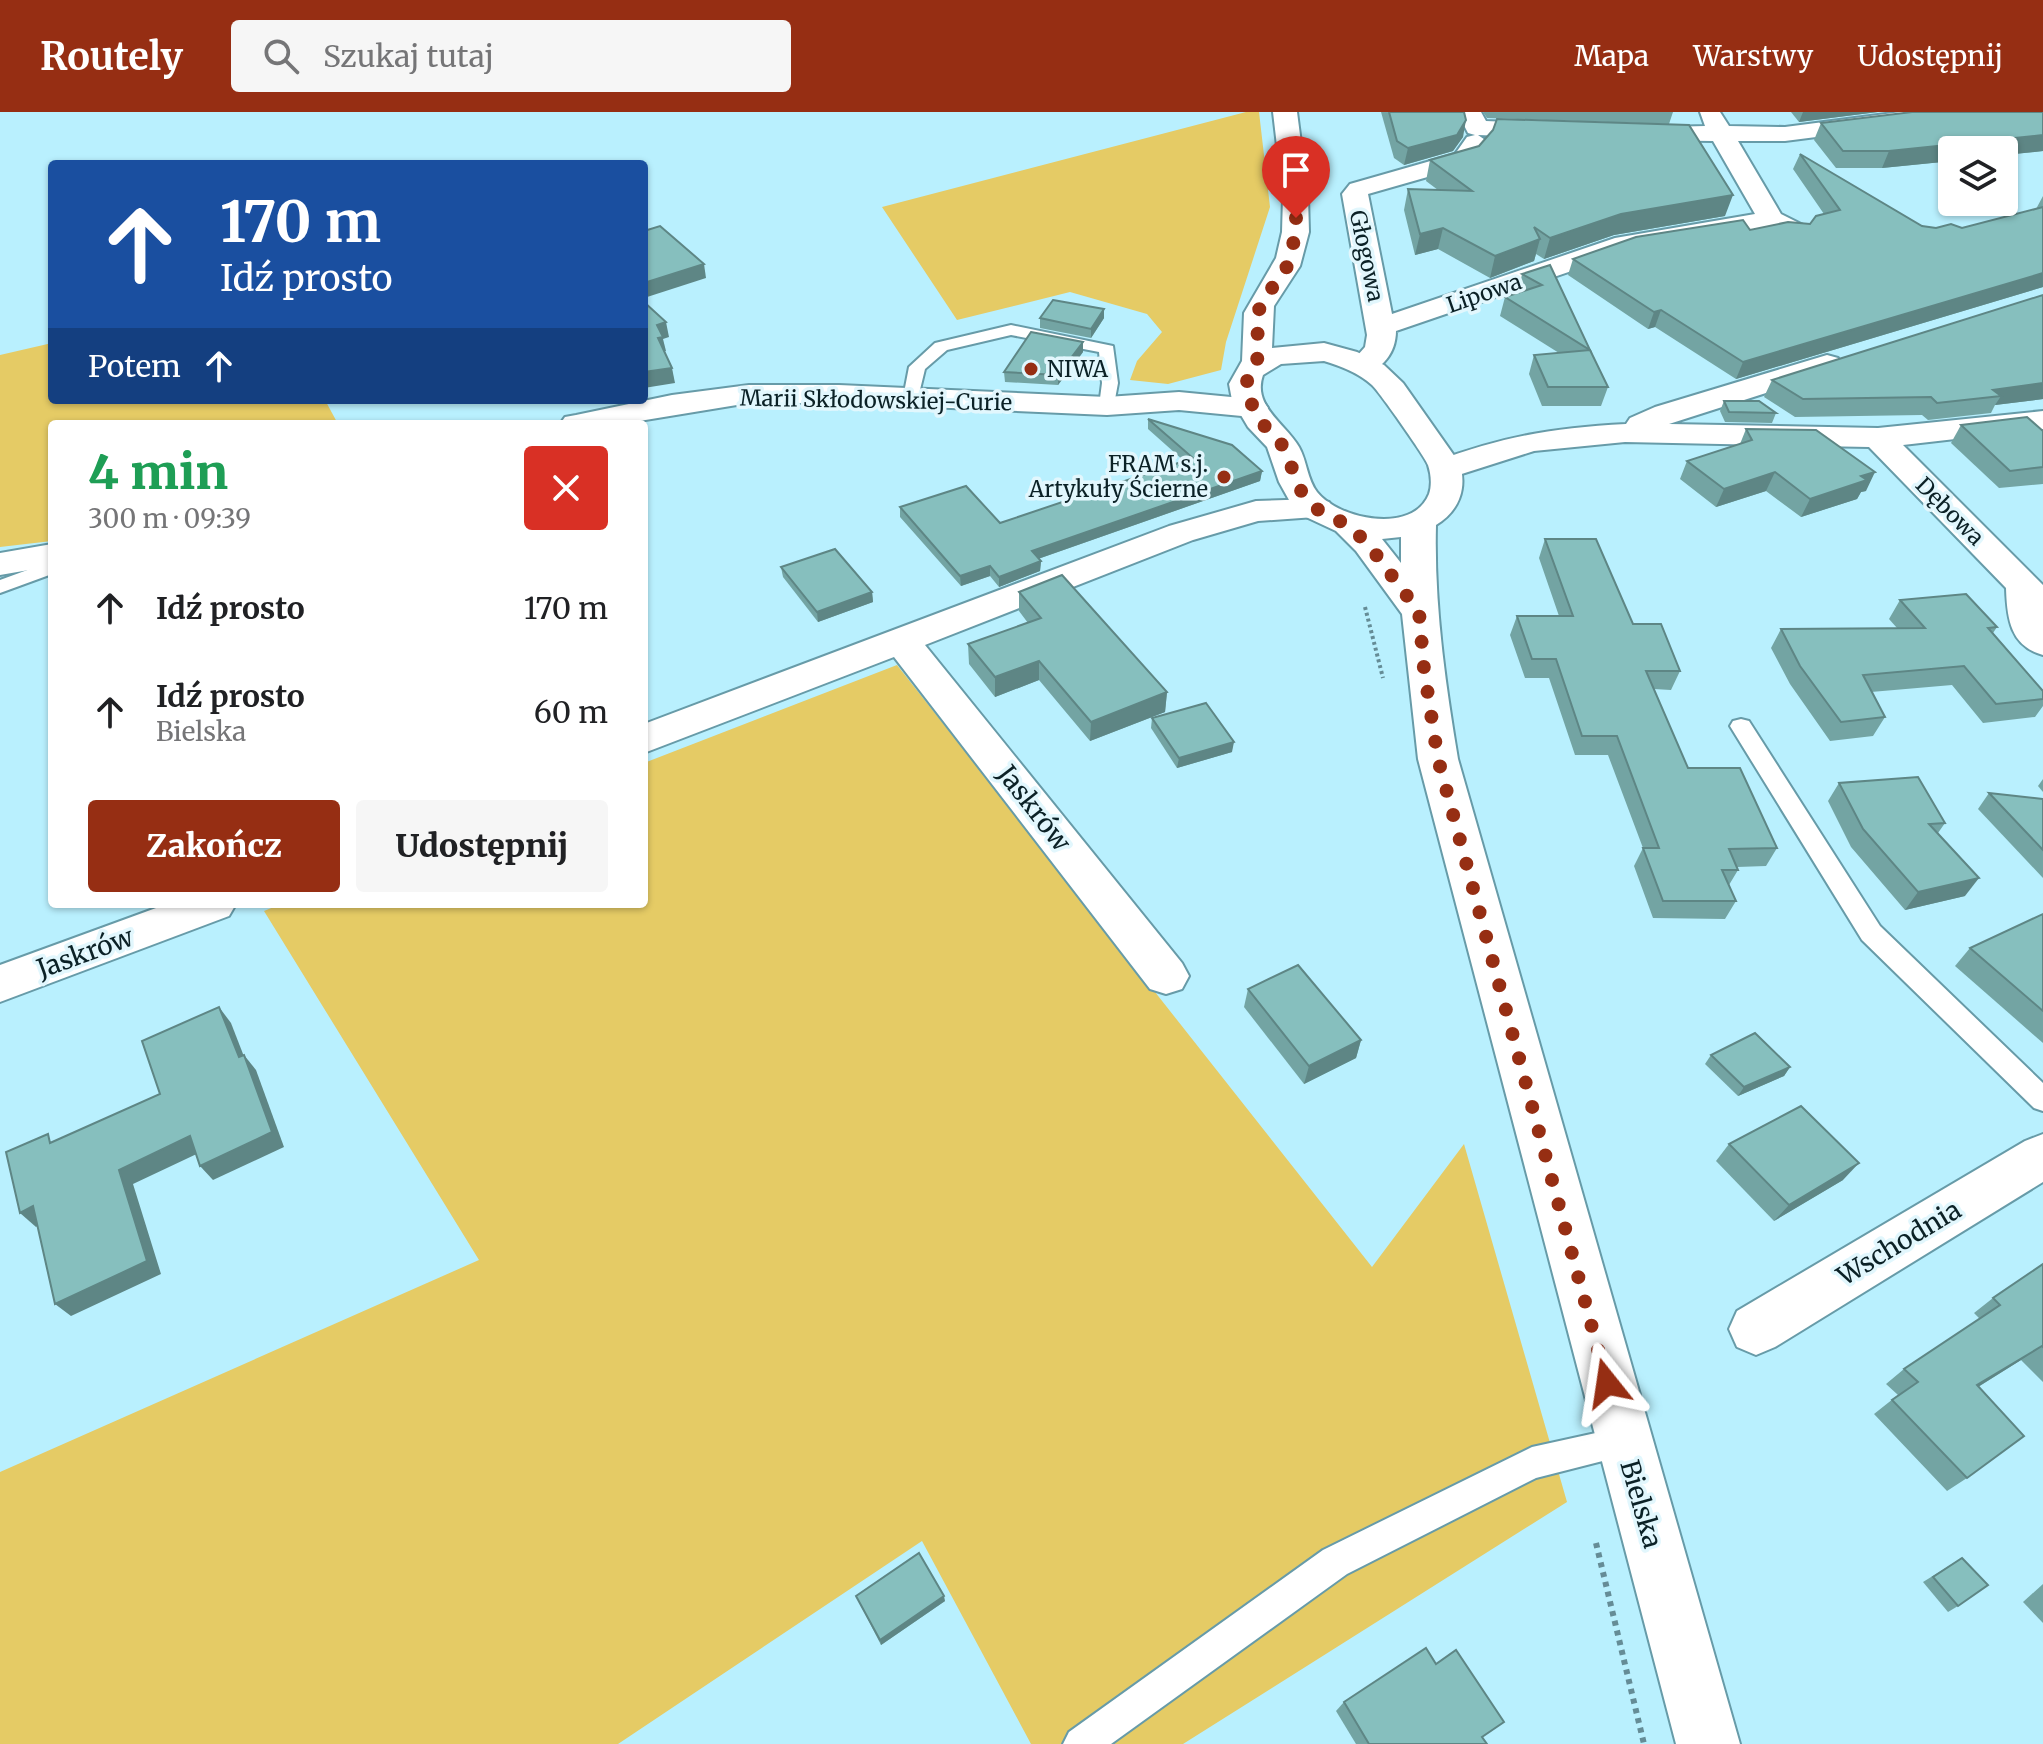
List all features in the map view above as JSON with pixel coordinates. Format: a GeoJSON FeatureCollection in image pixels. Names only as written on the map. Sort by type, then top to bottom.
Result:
{"type":"FeatureCollection","features":[{"type":"Feature","properties":{"kind":"street"},"geometry":{"type":"LineString","coordinates":[[1285,112],[1296,218],[1293,246],[1286,269],[1261,303],[1256,321],[1259,345],[1251,384],[1283,446],[1295,482],[1317,509],[1349,526],[1368,544],[1419,612]]}},
{"type":"Feature","properties":{"kind":"street","name":"Lipowa"},"geometry":{"type":"LineString","coordinates":[[1382,325],[1399,322],[1625,244],[1783,226],[1709,112]]}},
{"type":"Feature","properties":{"kind":"street"},"geometry":{"type":"LineString","coordinates":[[1618,133],[1785,134],[1942,113]]}},
{"type":"Feature","properties":{"kind":"street","name":"Głogowa"},"geometry":{"type":"LineString","coordinates":[[1473,120],[1573,131]]}},
{"type":"Feature","properties":{"kind":"street","name":"Głogowa"},"geometry":{"type":"LineString","coordinates":[[1382,325],[1355,194],[1359,189],[1464,159],[1473,152],[1479,133],[1473,120]]}},
{"type":"Feature","properties":{"kind":"street"},"geometry":{"type":"LineString","coordinates":[[1286,269],[1291,318],[1310,344],[1364,365],[1388,383],[1446,469],[1448,489],[1440,504],[1419,523],[1381,530],[1349,526]]}},
{"type":"Feature","properties":{"kind":"street"},"geometry":{"type":"LineString","coordinates":[[1364,365],[1379,349],[1382,325]]}},
{"type":"Feature","properties":{"kind":"street","name":"Marii Skłodowskiej-Curie"},"geometry":{"type":"LineString","coordinates":[[595,420],[672,404],[749,394],[1107,406],[1179,401],[1251,384],[1279,353],[1324,352]]}},
{"type":"Feature","properties":{"kind":"street"},"geometry":{"type":"LineString","coordinates":[[1625,433],[1666,414],[1847,358]]}},
{"type":"Feature","properties":{"kind":"street"},"geometry":{"type":"LineString","coordinates":[[1446,469],[1499,449],[1534,441],[1625,433],[1878,438],[2043,420]]}},
{"type":"Feature","properties":{"kind":"street"},"geometry":{"type":"LineString","coordinates":[[1419,430],[1534,441]]}},
{"type":"Feature","properties":{"kind":"street","name":"Dębowa"},"geometry":{"type":"LineString","coordinates":[[1878,438],[2033,595],[2026,624],[2043,643]]}},
{"type":"Feature","properties":{"kind":"street"},"geometry":{"type":"LineString","coordinates":[[1256,511],[1295,482]]}},
{"type":"Feature","properties":{"kind":"street"},"geometry":{"type":"LineString","coordinates":[[648,737],[1181,533],[1256,511],[1317,509]]}},
{"type":"Feature","properties":{"kind":"street","name":"Bielska"},"geometry":{"type":"LineString","coordinates":[[1419,523],[1419,612],[1438,759],[1708,1744]]}},
{"type":"Feature","properties":{"kind":"street"},"geometry":{"type":"LineString","coordinates":[[0,564],[48,556]]}},
{"type":"Feature","properties":{"kind":"street","name":"Jaskrów"},"geometry":{"type":"LineString","coordinates":[[902,641],[1166,976]]}},
{"type":"Feature","properties":{"kind":"street","name":"Jaskrów"},"geometry":{"type":"LineString","coordinates":[[0,984],[203,908]]}},
{"type":"Feature","properties":{"kind":"street","name":"Wschodnia"},"geometry":{"type":"LineString","coordinates":[[1756,1329],[2043,1156]]}},
{"type":"Feature","properties":{"kind":"lane"},"geometry":{"type":"LineString","coordinates":[[911,398],[917,367],[941,346],[1011,330],[1107,349],[1110,383],[1107,406]]}},
{"type":"Feature","properties":{"kind":"lane"},"geometry":{"type":"LineString","coordinates":[[0,587],[48,569]]}},
{"type":"Feature","properties":{"kind":"lane"},"geometry":{"type":"LineString","coordinates":[[1741,726],[1871,933],[2043,1100]]}},
{"type":"Feature","properties":{"kind":"lane"},"geometry":{"type":"LineString","coordinates":[[1081,1744],[1155,1687],[1335,1562],[1532,1463],[1623,1442]]}},
{"type":"Feature","properties":{"kind":"shaded area"},"geometry":{"type":"Polygon","coordinates":[[[1246,112],[1259,112],[1270,207],[1226,342],[1221,370],[1168,384],[1130,380],[1137,361],[1162,332],[1147,314],[1070,292],[957,320],[882,207],[1246,112]]]}},
{"type":"Feature","properties":{"kind":"shaded area"},"geometry":{"type":"Polygon","coordinates":[[[48,344],[48,404],[327,404],[336,420],[48,420],[48,541],[0,547],[0,355],[48,344]]]}},
{"type":"Feature","properties":{"kind":"shaded area"},"geometry":{"type":"Polygon","coordinates":[[[897,665],[1372,1267],[1464,1144],[1567,1502],[1183,1744],[1031,1744],[922,1541],[618,1744],[0,1744],[0,1472],[479,1260],[264,911],[271,908],[648,908],[648,761],[897,665]]]}},
{"type":"Feature","properties":{"kind":"building"},"geometry":{"type":"Polygon","coordinates":[[[1389,112],[1464,112],[1466,120],[1457,135],[1408,148],[1397,141],[1389,112]]]}},
{"type":"Feature","properties":{"kind":"building"},"geometry":{"type":"Polygon","coordinates":[[[1912,112],[2043,112],[2043,135],[1938,136],[1938,146],[1889,151],[1843,151],[1821,123],[1912,112]]]}},
{"type":"Feature","properties":{"kind":"building"},"geometry":{"type":"Polygon","coordinates":[[[1497,119],[1689,125],[1733,195],[1621,214],[1550,238],[1534,227],[1540,239],[1495,256],[1443,228],[1420,234],[1408,189],[1472,191],[1430,160],[1479,146],[1493,130],[1497,119]]]}},
{"type":"Feature","properties":{"kind":"building"},"geometry":{"type":"Polygon","coordinates":[[[1800,154],[1922,226],[1936,228],[1951,224],[1962,228],[2018,216],[2043,207],[2043,273],[1743,362],[1661,310],[1654,312],[1573,259],[1636,237],[1743,220],[1750,230],[1788,222],[1810,224],[1816,216],[1840,210],[1800,154]]]}},
{"type":"Feature","properties":{"kind":"building"},"geometry":{"type":"Polygon","coordinates":[[[660,226],[704,264],[648,282],[648,230],[660,226]]]}},
{"type":"Feature","properties":{"kind":"building"},"geometry":{"type":"Polygon","coordinates":[[[1550,265],[1590,350],[1505,297],[1542,285],[1522,274],[1550,265]]]}},
{"type":"Feature","properties":{"kind":"building"},"geometry":{"type":"Polygon","coordinates":[[[2043,295],[2043,383],[1993,390],[2001,396],[1937,403],[1931,397],[1803,399],[1772,380],[2043,295]]]}},
{"type":"Feature","properties":{"kind":"building"},"geometry":{"type":"Polygon","coordinates":[[[1053,300],[1104,309],[1091,329],[1040,318],[1053,300]]]}},
{"type":"Feature","properties":{"kind":"building"},"geometry":{"type":"Polygon","coordinates":[[[648,306],[666,322],[657,325],[663,337],[658,338],[672,368],[648,371],[648,306]]]}},
{"type":"Feature","properties":{"kind":"building"},"geometry":{"type":"Polygon","coordinates":[[[1031,332],[1083,342],[1058,375],[1004,372],[1031,332]]]}},
{"type":"Feature","properties":{"kind":"building"},"geometry":{"type":"Polygon","coordinates":[[[1590,350],[1608,387],[1548,387],[1534,355],[1590,350]]]}},
{"type":"Feature","properties":{"kind":"building"},"geometry":{"type":"Polygon","coordinates":[[[1724,401],[1759,401],[1776,413],[1729,412],[1724,401]]]}},
{"type":"Feature","properties":{"kind":"building"},"geometry":{"type":"Polygon","coordinates":[[[2027,417],[2043,431],[2043,467],[2010,471],[1961,425],[2027,417]]]}},
{"type":"Feature","properties":{"kind":"building"},"geometry":{"type":"Polygon","coordinates":[[[1148,419],[1232,445],[1262,471],[1032,551],[1041,561],[999,577],[990,566],[960,576],[900,507],[966,486],[1000,523],[1193,458],[1148,419]]]}},
{"type":"Feature","properties":{"kind":"building"},"geometry":{"type":"Polygon","coordinates":[[[1746,429],[1816,430],[1875,472],[1861,476],[1867,480],[1810,499],[1775,472],[1724,489],[1687,461],[1752,440],[1746,429]]]}},
{"type":"Feature","properties":{"kind":"building"},"geometry":{"type":"Polygon","coordinates":[[[1545,539],[1596,539],[1633,624],[1661,624],[1680,671],[1646,671],[1688,768],[1740,768],[1777,848],[1729,849],[1738,870],[1722,870],[1736,901],[1663,901],[1643,848],[1659,848],[1617,736],[1582,736],[1556,659],[1532,659],[1517,616],[1573,616],[1545,539]]]}},
{"type":"Feature","properties":{"kind":"building"},"geometry":{"type":"Polygon","coordinates":[[[835,549],[872,592],[817,612],[781,567],[835,549]]]}},
{"type":"Feature","properties":{"kind":"building"},"geometry":{"type":"Polygon","coordinates":[[[1062,575],[1167,692],[1091,722],[1039,661],[995,677],[968,644],[1041,618],[1019,592],[1062,575]]]}},
{"type":"Feature","properties":{"kind":"building"},"geometry":{"type":"Polygon","coordinates":[[[1966,594],[1997,627],[1988,628],[2043,691],[2043,699],[1996,704],[1964,666],[1863,675],[1885,717],[1841,722],[1800,666],[1781,629],[1925,628],[1900,600],[1966,594]]]}},
{"type":"Feature","properties":{"kind":"building"},"geometry":{"type":"Polygon","coordinates":[[[1206,703],[1234,742],[1179,758],[1152,718],[1206,703]]]}},
{"type":"Feature","properties":{"kind":"building"},"geometry":{"type":"Polygon","coordinates":[[[1918,777],[1945,823],[1929,824],[1979,878],[1918,892],[1863,829],[1839,783],[1918,777]]]}},
{"type":"Feature","properties":{"kind":"building"},"geometry":{"type":"Polygon","coordinates":[[[1989,793],[2043,799],[2043,850],[1989,793]]]}},
{"type":"Feature","properties":{"kind":"building"},"geometry":{"type":"Polygon","coordinates":[[[2043,914],[2043,1011],[1970,948],[2043,914]]]}},
{"type":"Feature","properties":{"kind":"building"},"geometry":{"type":"Polygon","coordinates":[[[1298,965],[1361,1040],[1309,1066],[1248,989],[1298,965]]]}},
{"type":"Feature","properties":{"kind":"building"},"geometry":{"type":"Polygon","coordinates":[[[219,1007],[239,1057],[244,1055],[272,1132],[200,1166],[190,1136],[119,1170],[147,1261],[55,1304],[33,1206],[20,1213],[6,1152],[48,1134],[50,1143],[160,1094],[142,1041],[219,1007]]]}},
{"type":"Feature","properties":{"kind":"building"},"geometry":{"type":"Polygon","coordinates":[[[1755,1033],[1790,1067],[1744,1087],[1711,1055],[1755,1033]]]}},
{"type":"Feature","properties":{"kind":"building"},"geometry":{"type":"Polygon","coordinates":[[[1801,1106],[1859,1163],[1789,1205],[1729,1144],[1801,1106]]]}},
{"type":"Feature","properties":{"kind":"building"},"geometry":{"type":"Polygon","coordinates":[[[2043,1264],[2043,1347],[1977,1385],[2024,1436],[1967,1478],[1892,1400],[1918,1382],[1904,1369],[2000,1305],[1993,1298],[2043,1264]]]}},
{"type":"Feature","properties":{"kind":"building"},"geometry":{"type":"Polygon","coordinates":[[[919,1553],[944,1596],[880,1640],[856,1596],[919,1553]]]}},
{"type":"Feature","properties":{"kind":"building"},"geometry":{"type":"Polygon","coordinates":[[[1962,1558],[1988,1585],[1958,1606],[1933,1577],[1962,1558]]]}},
{"type":"Feature","properties":{"kind":"building"},"geometry":{"type":"Polygon","coordinates":[[[1426,1648],[1436,1664],[1456,1650],[1504,1722],[1482,1737],[1487,1744],[1369,1744],[1344,1702],[1426,1648]]]}},
{"type":"Feature","properties":{"kind":"place","name":"NIWA"},"geometry":{"type":"Point","coordinates":[1031,369]}},
{"type":"Feature","properties":{"kind":"place","name":"FRAM s.j. Artykuły Ścierne"},"geometry":{"type":"Point","coordinates":[1224,477]}},
{"type":"Feature","properties":{"kind":"route"},"geometry":{"type":"LineString","coordinates":[[1296,218],[1293,246],[1286,269],[1261,303],[1256,321],[1257,361],[1250,369],[1245,390],[1260,421],[1283,446],[1295,482],[1309,502],[1332,519],[1349,526],[1368,544],[1419,612],[1438,759],[1607,1383]]}}]}
